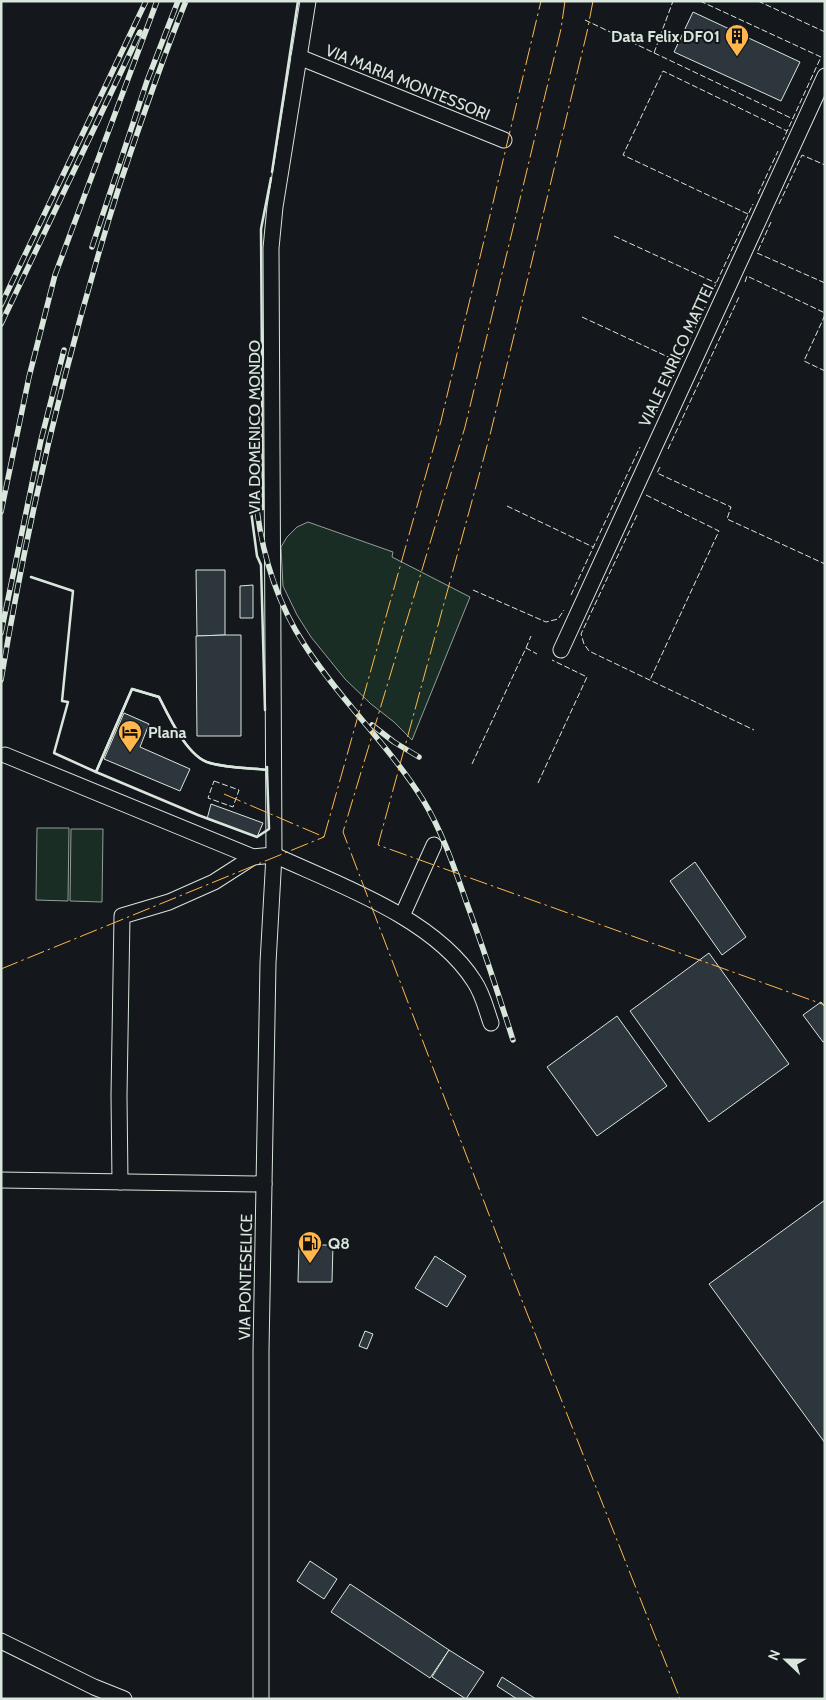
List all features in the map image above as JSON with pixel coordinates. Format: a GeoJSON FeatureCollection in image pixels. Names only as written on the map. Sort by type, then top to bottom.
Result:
{"type":"FeatureCollection","features":[{"type":"Feature","properties":{"kind":"street","name":"VIA DOMENICO MONDO"},"geometry":{"type":"LineString","coordinates":[[274,855],[271,248],[275,207],[308,1]]}},
{"type":"Feature","properties":{"kind":"street","name":"VIA MARIA MONTESSORI"},"geometry":{"type":"LineString","coordinates":[[299,57],[504,140]]}},
{"type":"Feature","properties":{"kind":"street","name":"VIALE ENRICO MATTEI"},"geometry":{"type":"LineString","coordinates":[[561,650],[825,76]]}},
{"type":"Feature","properties":{"kind":"street"},"geometry":{"type":"LineString","coordinates":[[5,755],[253,857]]}},
{"type":"Feature","properties":{"kind":"street"},"geometry":{"type":"LineString","coordinates":[[402,916],[434,845]]}},
{"type":"Feature","properties":{"kind":"street"},"geometry":{"type":"LineString","coordinates":[[120,1182],[119,1096],[122,916],[169,902],[214,882],[253,857],[274,855],[402,916],[443,946],[461,963],[483,997],[491,1023]]}},
{"type":"Feature","properties":{"kind":"street","name":"VIA PONTESELICE"},"geometry":{"type":"LineString","coordinates":[[261,1699],[261,1351],[268,963],[274,855]]}},
{"type":"Feature","properties":{"kind":"street"},"geometry":{"type":"LineString","coordinates":[[1,1180],[264,1184]]}},
{"type":"Feature","properties":{"kind":"street"},"geometry":{"type":"LineString","coordinates":[[1,1641],[94,1687],[124,1699]]}},
{"type":"Feature","properties":{"kind":"green space"},"geometry":{"type":"Polygon","coordinates":[[[308,522],[393,552],[392,557],[470,597],[412,740],[345,679],[311,637],[297,615],[283,586],[281,547],[287,537],[297,527],[308,522]]]}},
{"type":"Feature","properties":{"kind":"green space"},"geometry":{"type":"Polygon","coordinates":[[[37,828],[69,828],[68,901],[36,900],[37,828]]]}},
{"type":"Feature","properties":{"kind":"green space"},"geometry":{"type":"Polygon","coordinates":[[[71,829],[103,829],[102,902],[70,901],[71,829]]]}},
{"type":"Feature","properties":{"kind":"building","name":"Data Felix DF01"},"geometry":{"type":"Polygon","coordinates":[[[693,12],[800,62],[781,101],[674,52],[693,12]]]}},
{"type":"Feature","properties":{"kind":"building"},"geometry":{"type":"Polygon","coordinates":[[[196,570],[225,570],[225,635],[197,636],[196,570]]]}},
{"type":"Feature","properties":{"kind":"building"},"geometry":{"type":"Polygon","coordinates":[[[253,585],[253,618],[240,618],[240,586],[253,585]]]}},
{"type":"Feature","properties":{"kind":"building"},"geometry":{"type":"Polygon","coordinates":[[[241,635],[241,736],[197,736],[196,636],[241,635]]]}},
{"type":"Feature","properties":{"kind":"building","name":"Plana"},"geometry":{"type":"Polygon","coordinates":[[[124,713],[149,724],[140,747],[190,769],[180,791],[104,759],[124,713]]]}},
{"type":"Feature","properties":{"kind":"building"},"geometry":{"type":"Polygon","coordinates":[[[211,804],[263,823],[257,837],[207,819],[211,804]]]}},
{"type":"Feature","properties":{"kind":"building"},"geometry":{"type":"Polygon","coordinates":[[[695,862],[746,937],[722,955],[670,881],[695,862]]]}},
{"type":"Feature","properties":{"kind":"building"},"geometry":{"type":"Polygon","coordinates":[[[709,953],[789,1064],[709,1122],[630,1011],[709,953]]]}},
{"type":"Feature","properties":{"kind":"building"},"geometry":{"type":"Polygon","coordinates":[[[821,1002],[825,1007],[825,1041],[823,1042],[803,1015],[821,1002]]]}},
{"type":"Feature","properties":{"kind":"building"},"geometry":{"type":"Polygon","coordinates":[[[617,1016],[667,1086],[597,1136],[547,1067],[617,1016]]]}},
{"type":"Feature","properties":{"kind":"building"},"geometry":{"type":"Polygon","coordinates":[[[825,1200],[825,1443],[709,1284],[825,1200]]]}},
{"type":"Feature","properties":{"kind":"building"},"geometry":{"type":"Polygon","coordinates":[[[299,1245],[333,1245],[332,1282],[298,1282],[299,1245]]]}},
{"type":"Feature","properties":{"kind":"building"},"geometry":{"type":"Polygon","coordinates":[[[435,1256],[466,1276],[447,1307],[415,1288],[435,1256]]]}},
{"type":"Feature","properties":{"kind":"building"},"geometry":{"type":"Polygon","coordinates":[[[365,1331],[373,1334],[367,1349],[359,1346],[365,1331]]]}},
{"type":"Feature","properties":{"kind":"building"},"geometry":{"type":"Polygon","coordinates":[[[310,1561],[337,1579],[324,1599],[297,1581],[310,1561]]]}},
{"type":"Feature","properties":{"kind":"building"},"geometry":{"type":"Polygon","coordinates":[[[350,1584],[449,1650],[430,1678],[331,1612],[350,1584]]]}},
{"type":"Feature","properties":{"kind":"building"},"geometry":{"type":"Polygon","coordinates":[[[449,1650],[484,1672],[466,1699],[432,1677],[449,1650]]]}},
{"type":"Feature","properties":{"kind":"building"},"geometry":{"type":"Polygon","coordinates":[[[502,1677],[536,1699],[517,1699],[497,1686],[502,1677]]]}},
{"type":"Feature","properties":{"kind":"railway"},"geometry":{"type":"LineString","coordinates":[[1,305],[146,1]]}},
{"type":"Feature","properties":{"kind":"railway"},"geometry":{"type":"LineString","coordinates":[[1,512],[29,377],[55,275],[157,1]]}},
{"type":"Feature","properties":{"kind":"railway"},"geometry":{"type":"LineString","coordinates":[[92,247],[147,81],[178,1]]}},
{"type":"Feature","properties":{"kind":"railway"},"geometry":{"type":"LineString","coordinates":[[1,680],[37,493],[83,308],[127,163],[159,70],[186,1]]}},
{"type":"Feature","properties":{"kind":"railway"},"geometry":{"type":"LineString","coordinates":[[1,324],[140,32]]}},
{"type":"Feature","properties":{"kind":"railway"},"geometry":{"type":"LineString","coordinates":[[1,633],[41,440],[64,350]]}},
{"type":"Feature","properties":{"kind":"railway"},"geometry":{"type":"LineString","coordinates":[[257,510],[263,545],[273,580],[295,629],[332,684],[409,779],[436,824],[472,918],[513,1040]]}},
{"type":"Feature","properties":{"kind":"railway"},"geometry":{"type":"LineString","coordinates":[[372,725],[394,742],[419,757]]}},
{"type":"Feature","properties":{"kind":"fence"},"geometry":{"type":"LineString","coordinates":[[654,53],[673,1]]}},
{"type":"Feature","properties":{"kind":"fence"},"geometry":{"type":"LineString","coordinates":[[700,1],[821,57],[783,140]]}},
{"type":"Feature","properties":{"kind":"fence"},"geometry":{"type":"LineString","coordinates":[[758,1],[825,32]]}},
{"type":"Feature","properties":{"kind":"fence"},"geometry":{"type":"LineString","coordinates":[[585,20],[793,119]]}},
{"type":"Feature","properties":{"kind":"fence"},"geometry":{"type":"LineString","coordinates":[[748,214],[623,155],[663,71],[787,131]]}},
{"type":"Feature","properties":{"kind":"fence"},"geometry":{"type":"LineString","coordinates":[[758,194],[778,151]]}},
{"type":"Feature","properties":{"kind":"fence"},"geometry":{"type":"LineString","coordinates":[[779,204],[802,155],[825,165]]}},
{"type":"Feature","properties":{"kind":"fence"},"geometry":{"type":"LineString","coordinates":[[713,290],[753,204]]}},
{"type":"Feature","properties":{"kind":"fence"},"geometry":{"type":"LineString","coordinates":[[771,222],[757,253],[825,283]]}},
{"type":"Feature","properties":{"kind":"fence"},"geometry":{"type":"LineString","coordinates":[[614,236],[716,283]]}},
{"type":"Feature","properties":{"kind":"fence"},"geometry":{"type":"LineString","coordinates":[[745,282],[747,276],[825,313]]}},
{"type":"Feature","properties":{"kind":"fence"},"geometry":{"type":"LineString","coordinates":[[668,449],[739,297]]}},
{"type":"Feature","properties":{"kind":"fence"},"geometry":{"type":"LineString","coordinates":[[688,343],[708,301]]}},
{"type":"Feature","properties":{"kind":"fence"},"geometry":{"type":"LineString","coordinates":[[825,315],[804,361],[825,371]]}},
{"type":"Feature","properties":{"kind":"fence"},"geometry":{"type":"LineString","coordinates":[[582,317],[679,362]]}},
{"type":"Feature","properties":{"kind":"fence"},"geometry":{"type":"LineString","coordinates":[[653,419],[684,353]]}},
{"type":"Feature","properties":{"kind":"fence"},"geometry":{"type":"LineString","coordinates":[[571,595],[640,447]]}},
{"type":"Feature","properties":{"kind":"fence"},"geometry":{"type":"LineString","coordinates":[[660,467],[657,473],[731,507],[727,519],[825,564]]}},
{"type":"Feature","properties":{"kind":"fence"},"geometry":{"type":"LineString","coordinates":[[646,495],[719,531],[650,680]]}},
{"type":"Feature","properties":{"kind":"fence"},"geometry":{"type":"LineString","coordinates":[[507,506],[593,547]]}},
{"type":"Feature","properties":{"kind":"fence"},"geometry":{"type":"LineString","coordinates":[[637,515],[581,634],[584,644],[589,651],[754,730]]}},
{"type":"Feature","properties":{"kind":"fence"},"geometry":{"type":"LineString","coordinates":[[473,590],[546,622],[558,619],[564,610]]}},
{"type":"Feature","properties":{"kind":"fence"},"geometry":{"type":"LineString","coordinates":[[526,648],[531,636]]}},
{"type":"Feature","properties":{"kind":"fence"},"geometry":{"type":"LineString","coordinates":[[472,764],[526,648],[537,654]]}},
{"type":"Feature","properties":{"kind":"fence"},"geometry":{"type":"LineString","coordinates":[[538,783],[587,677],[552,660]]}},
{"type":"Feature","properties":{"kind":"fence"},"geometry":{"type":"LineString","coordinates":[[214,781],[239,790],[233,807],[208,798],[214,781]]}},
{"type":"Feature","properties":{"kind":"wall"},"geometry":{"type":"LineString","coordinates":[[272,172],[298,1]]}},
{"type":"Feature","properties":{"kind":"wall"},"geometry":{"type":"LineString","coordinates":[[265,710],[261,565],[257,556],[251,511],[263,509],[261,229],[271,178]]}},
{"type":"Feature","properties":{"kind":"wall"},"geometry":{"type":"LineString","coordinates":[[31,577],[73,591],[62,701],[68,702],[54,753],[96,772],[132,689],[159,697],[180,736],[202,760],[231,767],[267,770],[267,767]]}},
{"type":"Feature","properties":{"kind":"wall"},"geometry":{"type":"LineString","coordinates":[[132,689],[159,697],[180,736],[202,760],[224,766],[267,770],[269,829],[257,837],[198,815],[96,772],[132,689]]}},
{"type":"Feature","properties":{"kind":"power"},"geometry":{"type":"LineString","coordinates":[[324,837],[441,421],[541,1]]}},
{"type":"Feature","properties":{"kind":"power"},"geometry":{"type":"LineString","coordinates":[[565,1],[561,29],[465,427],[343,832],[517,1288],[680,1699]]}},
{"type":"Feature","properties":{"kind":"power"},"geometry":{"type":"LineString","coordinates":[[593,1],[490,435],[378,845],[825,1005]]}},
{"type":"Feature","properties":{"kind":"power"},"geometry":{"type":"LineString","coordinates":[[224,794],[324,837]]}},
{"type":"Feature","properties":{"kind":"power"},"geometry":{"type":"LineString","coordinates":[[1,969],[324,837]]}},
{"type":"Feature","properties":{"kind":"place","name":"Data Felix DF01"},"geometry":{"type":"Point","coordinates":[737,57]}},
{"type":"Feature","properties":{"kind":"place","name":"Plana"},"geometry":{"type":"Point","coordinates":[130,753]}},
{"type":"Feature","properties":{"kind":"place","name":"Q8"},"geometry":{"type":"Point","coordinates":[310,1264]}}]}
